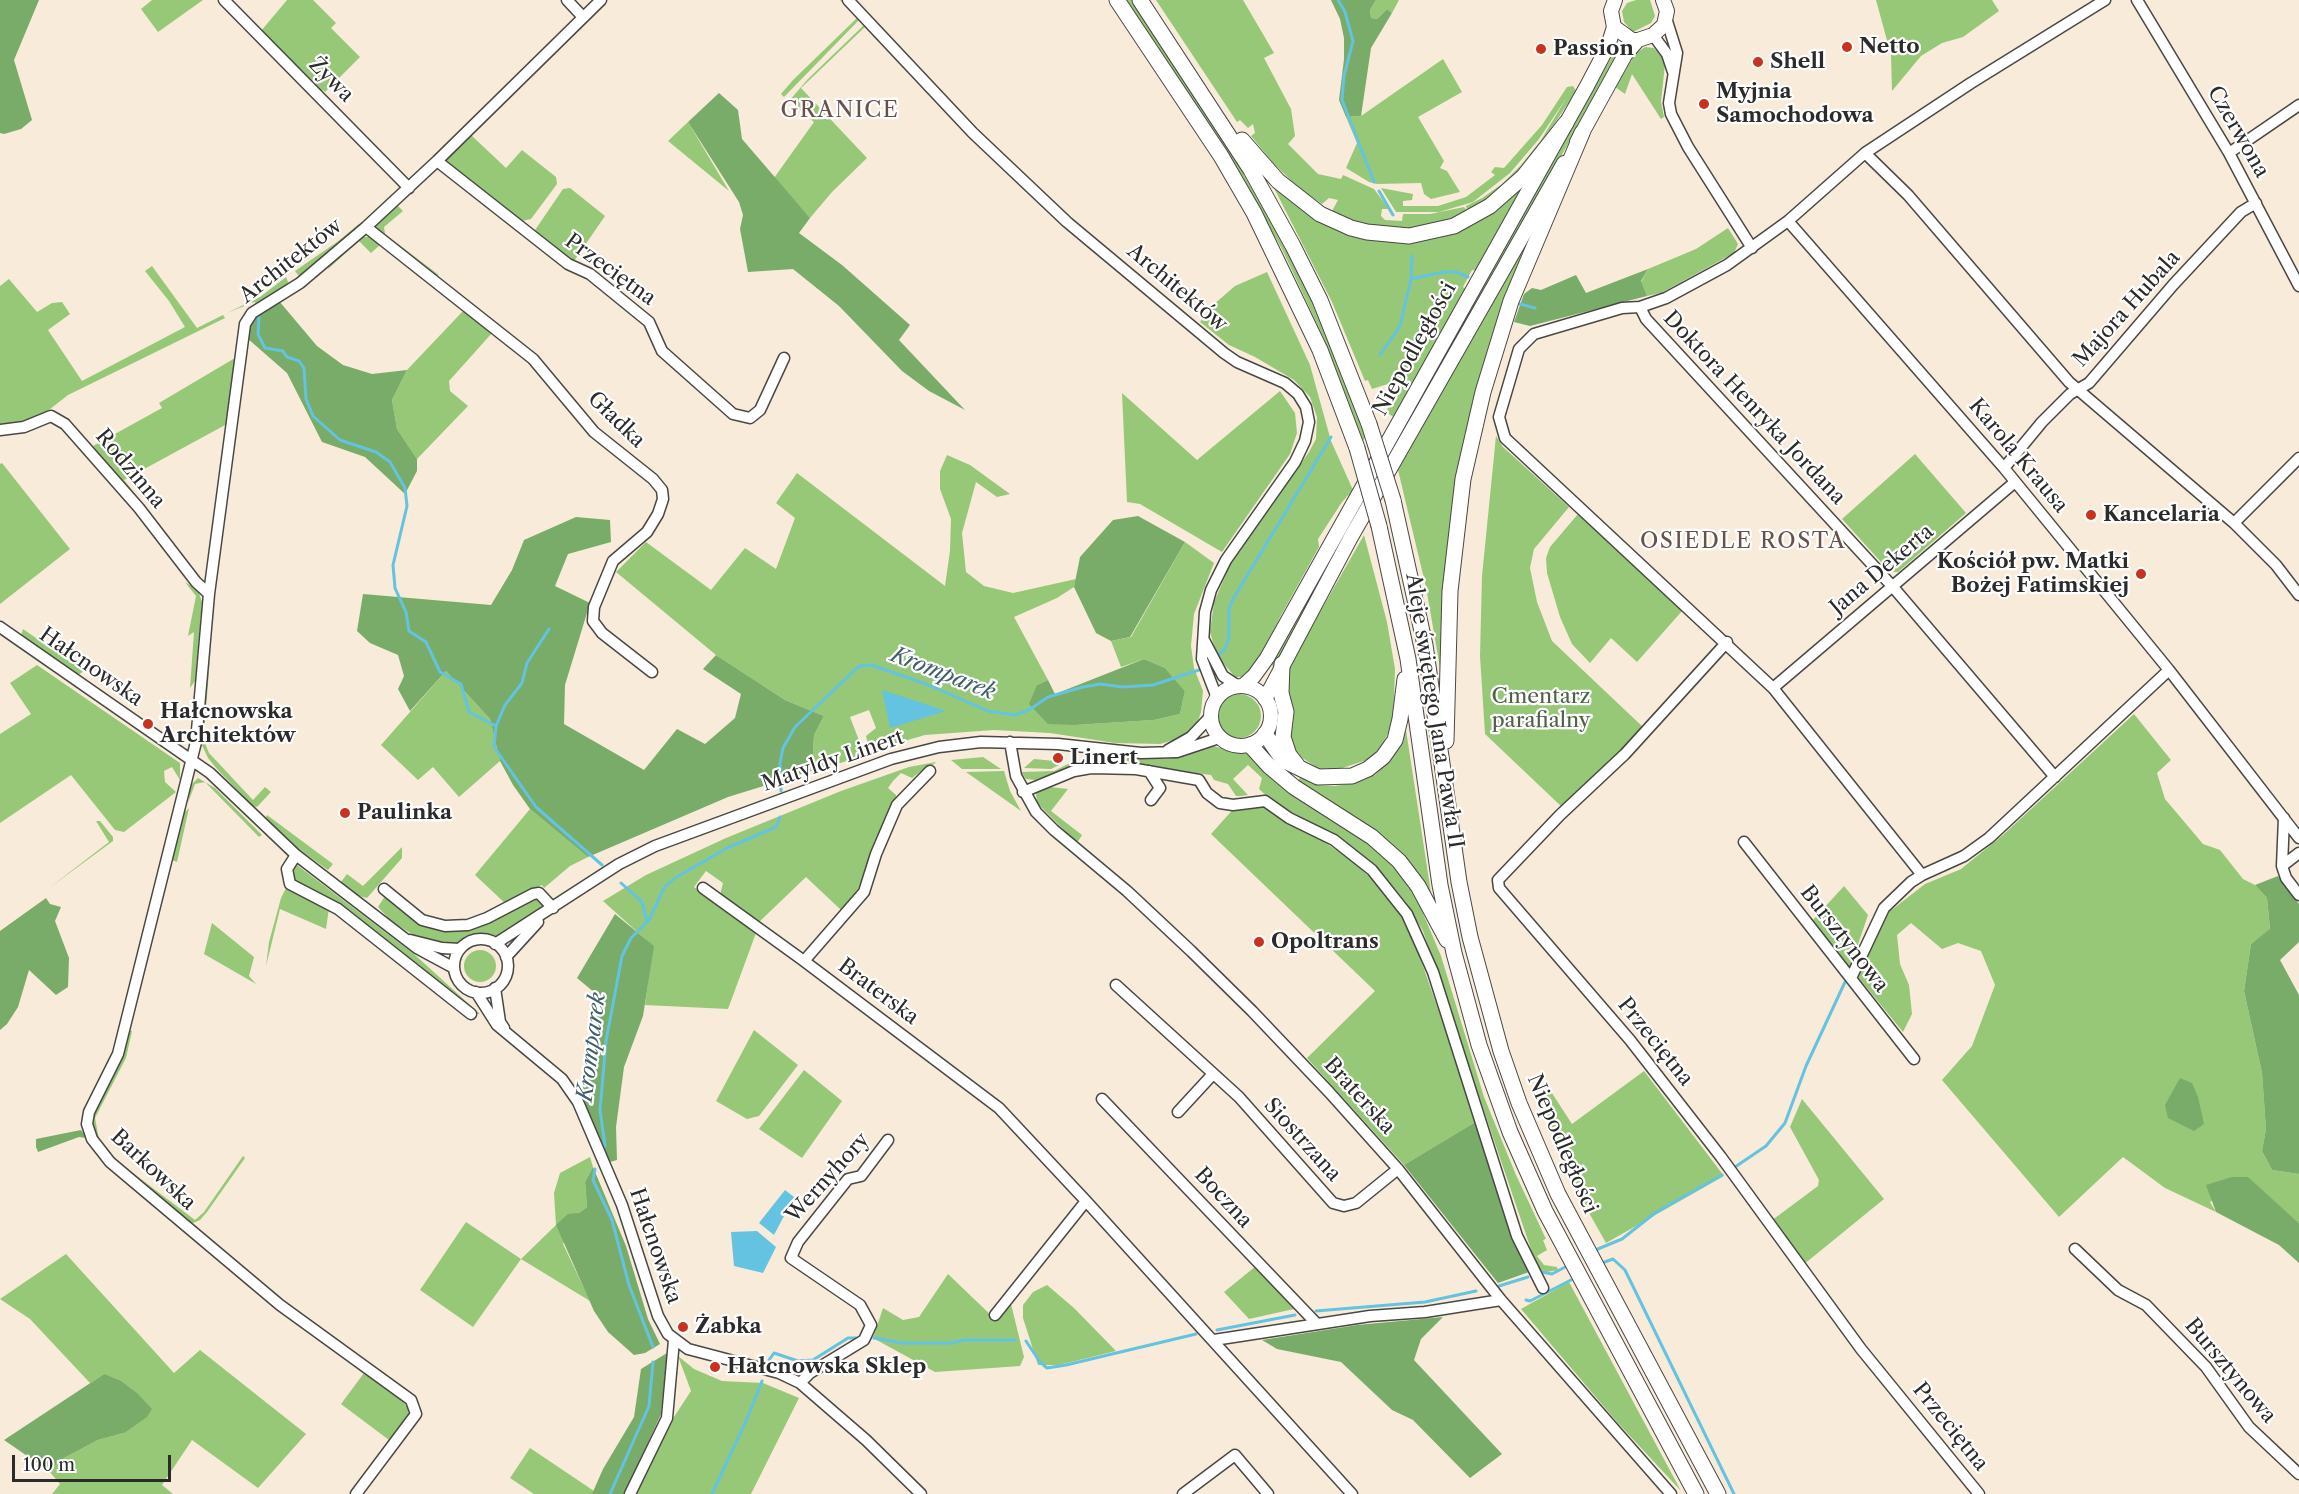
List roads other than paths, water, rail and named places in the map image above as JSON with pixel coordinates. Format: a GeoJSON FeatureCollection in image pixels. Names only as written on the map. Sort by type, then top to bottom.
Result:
{"type":"FeatureCollection","features":[{"type":"Feature","properties":{"kind":"highway","name":"Aleje świętego Jana Pawła II"},"geometry":{"type":"LineString","coordinates":[[1117,0],[1221,156],[1260,223],[1320,350],[1357,448],[1379,526],[1408,659],[1435,851],[1454,953]]}},
{"type":"Feature","properties":{"kind":"highway","name":"Aleje świętego Jana Pawła II"},"geometry":{"type":"LineString","coordinates":[[1140,0],[1251,170],[1293,246],[1320,300],[1369,424],[1393,500],[1425,645],[1444,783]]}},
{"type":"Feature","properties":{"kind":"highway"},"geometry":{"type":"LineString","coordinates":[[1205,98],[1265,168],[1307,205],[1351,228],[1393,236],[1438,231],[1479,214],[1519,181],[1566,123]]}},
{"type":"Feature","properties":{"kind":"highway"},"geometry":{"type":"LineString","coordinates":[[1444,783],[1450,591],[1463,479],[1483,392],[1511,301],[1582,133]]}},
{"type":"Feature","properties":{"kind":"highway"},"geometry":{"type":"LineString","coordinates":[[1265,734],[1275,753],[1301,770],[1318,777],[1352,776],[1368,769],[1383,757],[1395,740],[1408,659]]}},
{"type":"Feature","properties":{"kind":"highway"},"geometry":{"type":"LineString","coordinates":[[1282,664],[1281,693],[1286,712],[1283,737],[1290,755],[1301,770]]}},
{"type":"Feature","properties":{"kind":"highway"},"geometry":{"type":"LineString","coordinates":[[1250,745],[1281,777],[1372,837],[1399,861],[1418,886],[1454,953]]}},
{"type":"Feature","properties":{"kind":"highway","name":"Niepodległości"},"geometry":{"type":"LineString","coordinates":[[1444,783],[1459,882],[1485,998],[1519,1103],[1558,1194],[1585,1248],[1718,1494]]}},
{"type":"Feature","properties":{"kind":"highway","name":"Niepodległości"},"geometry":{"type":"LineString","coordinates":[[1454,953],[1479,1045],[1497,1098],[1531,1179],[1581,1281],[1696,1494]]}},
{"type":"Feature","properties":{"kind":"main road"},"geometry":{"type":"LineString","coordinates":[[1610,4],[1614,27],[1632,40],[1638,40],[1660,30],[1666,18],[1665,1]]}},
{"type":"Feature","properties":{"kind":"main road","name":"Niepodległości"},"geometry":{"type":"LineString","coordinates":[[1240,686],[1254,676],[1267,658],[1566,123],[1608,46],[1614,27]]}},
{"type":"Feature","properties":{"kind":"main road","name":"Niepodległości"},"geometry":{"type":"LineString","coordinates":[[1265,699],[1356,528],[1625,55],[1638,40]]}},
{"type":"Feature","properties":{"kind":"main road"},"geometry":{"type":"LineString","coordinates":[[1240,686],[1255,690],[1265,699],[1271,720],[1265,734],[1250,745],[1230,745],[1219,738],[1210,717],[1217,698],[1223,692],[1240,686]]}},
{"type":"Feature","properties":{"kind":"street","name":"Żywa"},"geometry":{"type":"LineString","coordinates":[[224,0],[409,188]]}},
{"type":"Feature","properties":{"kind":"street"},"geometry":{"type":"LineString","coordinates":[[567,0],[583,17]]}},
{"type":"Feature","properties":{"kind":"street","name":"Architektów"},"geometry":{"type":"LineString","coordinates":[[192,760],[209,594],[246,324],[252,314],[300,283],[409,188],[601,0]]}},
{"type":"Feature","properties":{"kind":"street","name":"Architektów"},"geometry":{"type":"LineString","coordinates":[[848,0],[973,133],[1067,222],[1224,353],[1237,362],[1285,383],[1298,394],[1306,407],[1309,422],[1305,441],[1295,462],[1226,560],[1211,590],[1205,612],[1202,659],[1217,698]]}},
{"type":"Feature","properties":{"kind":"street"},"geometry":{"type":"LineString","coordinates":[[1922,875],[1773,688],[1727,642],[1505,438],[1500,417],[1519,349],[1534,334],[1622,308],[1640,307],[1666,298],[1695,282],[1752,248],[1865,153],[1971,82],[2105,0]]}},
{"type":"Feature","properties":{"kind":"street","name":"Czerwona"},"geometry":{"type":"LineString","coordinates":[[2137,0],[2229,153],[2299,286]]}},
{"type":"Feature","properties":{"kind":"street"},"geometry":{"type":"LineString","coordinates":[[1666,18],[1677,53],[1669,103],[1676,127],[1752,248]]}},
{"type":"Feature","properties":{"kind":"street"},"geometry":{"type":"LineString","coordinates":[[1653,35],[1667,54],[1673,73]]}},
{"type":"Feature","properties":{"kind":"street"},"geometry":{"type":"LineString","coordinates":[[2229,153],[2299,105]]}},
{"type":"Feature","properties":{"kind":"street"},"geometry":{"type":"LineString","coordinates":[[1865,153],[1908,195],[2069,382],[2234,523],[2276,565],[2299,595]]}},
{"type":"Feature","properties":{"kind":"street","name":"Przeciętna"},"geometry":{"type":"LineString","coordinates":[[437,161],[568,264],[590,274],[649,322],[662,351],[733,414],[750,418],[760,410],[784,358]]}},
{"type":"Feature","properties":{"kind":"street","name":"Majora Hubala"},"geometry":{"type":"LineString","coordinates":[[2004,468],[2042,422],[2089,383],[2173,285],[2241,212],[2256,203]]}},
{"type":"Feature","properties":{"kind":"street","name":"Karola Krausa"},"geometry":{"type":"LineString","coordinates":[[1788,220],[2004,468],[2169,670],[2299,837]]}},
{"type":"Feature","properties":{"kind":"street","name":"Gładka"},"geometry":{"type":"LineString","coordinates":[[366,227],[533,359],[594,432],[653,479],[662,490],[663,499],[658,514],[647,532],[613,561],[594,607],[592,621],[602,633],[652,672]]}},
{"type":"Feature","properties":{"kind":"street","name":"Doktora Henryka Jordana"},"geometry":{"type":"LineString","coordinates":[[1640,307],[1646,319],[1893,587],[2055,777]]}},
{"type":"Feature","properties":{"kind":"street","name":"Rodzinna"},"geometry":{"type":"LineString","coordinates":[[0,430],[24,427],[47,416],[59,420],[86,446],[196,582],[209,594]]}},
{"type":"Feature","properties":{"kind":"street"},"geometry":{"type":"LineString","coordinates":[[2234,523],[2299,458]]}},
{"type":"Feature","properties":{"kind":"street","name":"Jana Dekerta"},"geometry":{"type":"LineString","coordinates":[[1773,688],[2015,482]]}},
{"type":"Feature","properties":{"kind":"street","name":"Hałcnowska"},"geometry":{"type":"LineString","coordinates":[[0,627],[217,778],[296,855],[427,954],[454,968]]}},
{"type":"Feature","properties":{"kind":"street"},"geometry":{"type":"LineString","coordinates":[[1203,637],[1223,676],[1240,686]]}},
{"type":"Feature","properties":{"kind":"street","name":"Przeciętna"},"geometry":{"type":"LineString","coordinates":[[1727,642],[1625,754],[1560,815],[1498,880],[1499,888],[1630,1040],[1721,1157],[1861,1349],[1979,1494]]}},
{"type":"Feature","properties":{"kind":"street"},"geometry":{"type":"LineString","coordinates":[[1851,978],[1884,908],[1911,882],[1937,870],[1989,838],[2169,670]]}},
{"type":"Feature","properties":{"kind":"street"},"geometry":{"type":"LineString","coordinates":[[1162,752],[1191,737],[1210,717]]}},
{"type":"Feature","properties":{"kind":"street","name":"Matyldy Linert"},"geometry":{"type":"LineString","coordinates":[[495,944],[619,864],[656,846],[883,762],[939,747],[1010,742],[1162,752],[1187,751],[1219,738]]}},
{"type":"Feature","properties":{"kind":"street","name":"Braterska"},"geometry":{"type":"LineString","coordinates":[[1010,742],[1016,776],[1036,812],[1127,891],[1252,1011],[1398,1169],[1501,1300],[1671,1494]]}},
{"type":"Feature","properties":{"kind":"street","name":"Barkowska"},"geometry":{"type":"LineString","coordinates":[[192,760],[125,1029],[116,1060],[89,1112],[89,1131],[95,1145],[110,1162],[195,1235],[280,1305],[411,1400],[416,1414],[356,1494]]}},
{"type":"Feature","properties":{"kind":"street"},"geometry":{"type":"LineString","coordinates":[[1023,792],[1091,768],[1149,771],[1198,780],[1207,793],[1220,803],[1233,805],[1265,801],[1289,818],[1334,840],[1372,870],[1407,914],[1432,972],[1518,1236],[1543,1288]]}},
{"type":"Feature","properties":{"kind":"street","name":"Braterska"},"geometry":{"type":"LineString","coordinates":[[804,961],[864,892],[876,854],[897,806],[930,771]]}},
{"type":"Feature","properties":{"kind":"street"},"geometry":{"type":"LineString","coordinates":[[1149,771],[1160,788],[1152,800]]}},
{"type":"Feature","properties":{"kind":"street"},"geometry":{"type":"LineString","coordinates":[[1053,780],[1072,782]]}},
{"type":"Feature","properties":{"kind":"street"},"geometry":{"type":"LineString","coordinates":[[2284,818],[2282,866],[2286,878],[2299,895]]}},
{"type":"Feature","properties":{"kind":"street","name":"Bursztynowa"},"geometry":{"type":"LineString","coordinates":[[1744,842],[1914,1059]]}},
{"type":"Feature","properties":{"kind":"street"},"geometry":{"type":"LineString","coordinates":[[2282,866],[2299,853]]}},
{"type":"Feature","properties":{"kind":"street"},"geometry":{"type":"LineString","coordinates":[[296,855],[287,870],[290,884],[338,909],[471,1014]]}},
{"type":"Feature","properties":{"kind":"street","name":"Braterska"},"geometry":{"type":"LineString","coordinates":[[703,888],[999,1108],[1086,1200],[1352,1494]]}},
{"type":"Feature","properties":{"kind":"street"},"geometry":{"type":"LineString","coordinates":[[384,889],[422,920],[445,926],[468,925],[487,918],[533,894],[539,893],[553,908]]}},
{"type":"Feature","properties":{"kind":"street","name":"Matyldy Linert"},"geometry":{"type":"LineString","coordinates":[[506,957],[543,915]]}},
{"type":"Feature","properties":{"kind":"street","name":"Hałcnowska"},"geometry":{"type":"LineString","coordinates":[[408,939],[442,948],[460,949]]}},
{"type":"Feature","properties":{"kind":"street"},"geometry":{"type":"LineString","coordinates":[[481,939],[495,944],[506,957],[506,975],[495,988],[476,993],[459,981],[454,968],[460,949],[473,940],[481,939]]}},
{"type":"Feature","properties":{"kind":"street","name":"Siostrzana"},"geometry":{"type":"LineString","coordinates":[[1116,985],[1239,1097],[1333,1203],[1344,1206],[1356,1203],[1398,1169]]}},
{"type":"Feature","properties":{"kind":"street","name":"Hałcnowska"},"geometry":{"type":"LineString","coordinates":[[495,988],[500,1022],[513,1040]]}},
{"type":"Feature","properties":{"kind":"street","name":"Hałcnowska"},"geometry":{"type":"LineString","coordinates":[[476,993],[488,1015],[513,1040],[562,1078],[579,1102],[622,1205],[658,1316],[674,1340]]}},
{"type":"Feature","properties":{"kind":"street"},"geometry":{"type":"LineString","coordinates":[[1178,1112],[1213,1074]]}},
{"type":"Feature","properties":{"kind":"street","name":"Boczna"},"geometry":{"type":"LineString","coordinates":[[1102,1099],[1317,1324]]}},
{"type":"Feature","properties":{"kind":"street","name":"Wernyhory"},"geometry":{"type":"LineString","coordinates":[[800,1383],[810,1373],[864,1340],[871,1325],[860,1305],[791,1258],[798,1242],[848,1179],[861,1176],[888,1140]]}},
{"type":"Feature","properties":{"kind":"street"},"geometry":{"type":"LineString","coordinates":[[996,1315],[1086,1200]]}},
{"type":"Feature","properties":{"kind":"street","name":"Bursztynowa"},"geometry":{"type":"LineString","coordinates":[[2075,1249],[2118,1290],[2146,1305],[2206,1367],[2249,1427],[2299,1473]]}},
{"type":"Feature","properties":{"kind":"street"},"geometry":{"type":"LineString","coordinates":[[1214,1340],[1501,1300]]}},
{"type":"Feature","properties":{"kind":"street"},"geometry":{"type":"LineString","coordinates":[[630,1494],[667,1418],[674,1340],[701,1353],[779,1373],[800,1383],[874,1447],[921,1494]]}},
{"type":"Feature","properties":{"kind":"street"},"geometry":{"type":"LineString","coordinates":[[1183,1494],[1235,1455],[1268,1494]]}},
{"type":"Feature","properties":{"kind":"water"},"geometry":{"type":"Polygon","coordinates":[[[882,690],[913,700],[946,711],[890,728],[882,690]]]}},
{"type":"Feature","properties":{"kind":"water"},"geometry":{"type":"Polygon","coordinates":[[[785,1190],[794,1197],[774,1235],[759,1223],[785,1190]]]}},
{"type":"Feature","properties":{"kind":"water"},"geometry":{"type":"Polygon","coordinates":[[[757,1231],[776,1247],[763,1273],[734,1266],[731,1232],[757,1231]]]}},
{"type":"Feature","properties":{"kind":"waterway","name":"Kromparek"},"geometry":{"type":"LineString","coordinates":[[1338,0],[1345,12],[1353,41],[1344,76],[1342,100],[1374,182]]}},
{"type":"Feature","properties":{"kind":"waterway","name":"Kromparek"},"geometry":{"type":"LineString","coordinates":[[1379,191],[1393,215]]}},
{"type":"Feature","properties":{"kind":"waterway","name":"Kromparek"},"geometry":{"type":"LineString","coordinates":[[1380,355],[1400,326],[1411,279],[1412,256]]}},
{"type":"Feature","properties":{"kind":"waterway"},"geometry":{"type":"LineString","coordinates":[[1411,279],[1444,272],[1456,272],[1468,277]]}},
{"type":"Feature","properties":{"kind":"waterway"},"geometry":{"type":"LineString","coordinates":[[1520,304],[1535,308]]}},
{"type":"Feature","properties":{"kind":"waterway"},"geometry":{"type":"LineString","coordinates":[[259,317],[258,334],[265,348],[283,351],[287,357],[299,361],[304,368],[306,399],[313,416],[340,440],[376,452],[390,462],[405,488],[407,506],[393,565],[395,588],[406,612],[409,631],[426,642],[440,672],[461,684],[469,712],[496,726],[494,747],[536,807],[602,865]]}},
{"type":"Feature","properties":{"kind":"waterway","name":"Kromparek"},"geometry":{"type":"LineString","coordinates":[[1217,656],[1225,649],[1229,637],[1229,609],[1233,599],[1331,437]]}},
{"type":"Feature","properties":{"kind":"waterway"},"geometry":{"type":"LineString","coordinates":[[496,726],[505,705],[522,683],[527,663],[549,629]]}},
{"type":"Feature","properties":{"kind":"waterway","name":"Kromparek"},"geometry":{"type":"LineString","coordinates":[[781,791],[780,763],[783,748],[795,727],[859,666],[872,665],[931,686],[988,711],[1015,715],[1029,710],[1048,697],[1083,687],[1100,684],[1123,687],[1153,685],[1199,670]]}},
{"type":"Feature","properties":{"kind":"waterway","name":"Kromparek"},"geometry":{"type":"LineString","coordinates":[[605,1146],[600,1110],[606,1041],[622,956],[631,938],[649,920],[664,888],[675,878],[727,848],[776,827],[780,817]]}},
{"type":"Feature","properties":{"kind":"waterway"},"geometry":{"type":"LineString","coordinates":[[621,883],[642,902],[647,921]]}},
{"type":"Feature","properties":{"kind":"waterway"},"geometry":{"type":"LineString","coordinates":[[1735,1167],[1766,1146],[1785,1123],[1806,1066],[1845,982]]}},
{"type":"Feature","properties":{"kind":"waterway","name":"Kromparek"},"geometry":{"type":"LineString","coordinates":[[595,1169],[593,1180],[612,1220],[629,1285],[653,1347]]}},
{"type":"Feature","properties":{"kind":"waterway"},"geometry":{"type":"LineString","coordinates":[[1593,1251],[1622,1239],[1655,1213],[1722,1175]]}},
{"type":"Feature","properties":{"kind":"waterway"},"geometry":{"type":"LineString","coordinates":[[1602,1263],[1613,1259],[1625,1270],[1734,1494]]}},
{"type":"Feature","properties":{"kind":"waterway"},"geometry":{"type":"LineString","coordinates":[[1542,1272],[1552,1274],[1569,1265]]}},
{"type":"Feature","properties":{"kind":"waterway"},"geometry":{"type":"LineString","coordinates":[[1499,1286],[1528,1277]]}},
{"type":"Feature","properties":{"kind":"waterway"},"geometry":{"type":"LineString","coordinates":[[1526,1300],[1530,1301],[1575,1278]]}},
{"type":"Feature","properties":{"kind":"waterway"},"geometry":{"type":"LineString","coordinates":[[1316,1311],[1425,1302],[1476,1291]]}},
{"type":"Feature","properties":{"kind":"waterway"},"geometry":{"type":"LineString","coordinates":[[1217,1330],[1295,1315]]}},
{"type":"Feature","properties":{"kind":"waterway"},"geometry":{"type":"LineString","coordinates":[[1026,1341],[1040,1362],[1047,1368],[1196,1334]]}},
{"type":"Feature","properties":{"kind":"waterway"},"geometry":{"type":"LineString","coordinates":[[769,1360],[774,1353],[798,1361],[813,1360],[848,1338],[856,1338]]}},
{"type":"Feature","properties":{"kind":"waterway"},"geometry":{"type":"LineString","coordinates":[[874,1338],[902,1343],[1015,1340]]}},
{"type":"Feature","properties":{"kind":"waterway","name":"Kromparek"},"geometry":{"type":"LineString","coordinates":[[610,1494],[649,1406],[653,1362]]}},
{"type":"Feature","properties":{"kind":"waterway"},"geometry":{"type":"LineString","coordinates":[[712,1494],[762,1381]]}},
{"type":"Feature","properties":{"kind":"place","name":"Netto"},"geometry":{"type":"Point","coordinates":[1847,47]}},
{"type":"Feature","properties":{"kind":"place","name":"Passion"},"geometry":{"type":"Point","coordinates":[1541,49]}},
{"type":"Feature","properties":{"kind":"place","name":"Shell"},"geometry":{"type":"Point","coordinates":[1758,62]}},
{"type":"Feature","properties":{"kind":"place","name":"Myjnia Samochodowa"},"geometry":{"type":"Point","coordinates":[1704,104]}},
{"type":"Feature","properties":{"kind":"place","name":"Kancelaria"},"geometry":{"type":"Point","coordinates":[2091,515]}},
{"type":"Feature","properties":{"kind":"place","name":"Kościół pw. Matki Bożej Fatimskiej"},"geometry":{"type":"Point","coordinates":[2141,574]}},
{"type":"Feature","properties":{"kind":"place","name":"Hałcnowska Architektów"},"geometry":{"type":"Point","coordinates":[148,724]}},
{"type":"Feature","properties":{"kind":"place","name":"Linert"},"geometry":{"type":"Point","coordinates":[1058,758]}},
{"type":"Feature","properties":{"kind":"place","name":"Paulinka"},"geometry":{"type":"Point","coordinates":[345,813]}},
{"type":"Feature","properties":{"kind":"place","name":"Opoltrans"},"geometry":{"type":"Point","coordinates":[1259,942]}},
{"type":"Feature","properties":{"kind":"place","name":"Żabka"},"geometry":{"type":"Point","coordinates":[683,1327]}},
{"type":"Feature","properties":{"kind":"place","name":"Hałcnowska Sklep"},"geometry":{"type":"Point","coordinates":[715,1367]}},
{"type":"Feature","properties":{"kind":"district","name":"GRANICE"},"geometry":{"type":"Point","coordinates":[840,111]}},
{"type":"Feature","properties":{"kind":"district","name":"OSIEDLE ROSTA"},"geometry":{"type":"Point","coordinates":[1743,542]}},
{"type":"Feature","properties":{"kind":"park label","name":"Cmentarz parafialny"},"geometry":{"type":"Point","coordinates":[1541,709]}}]}
